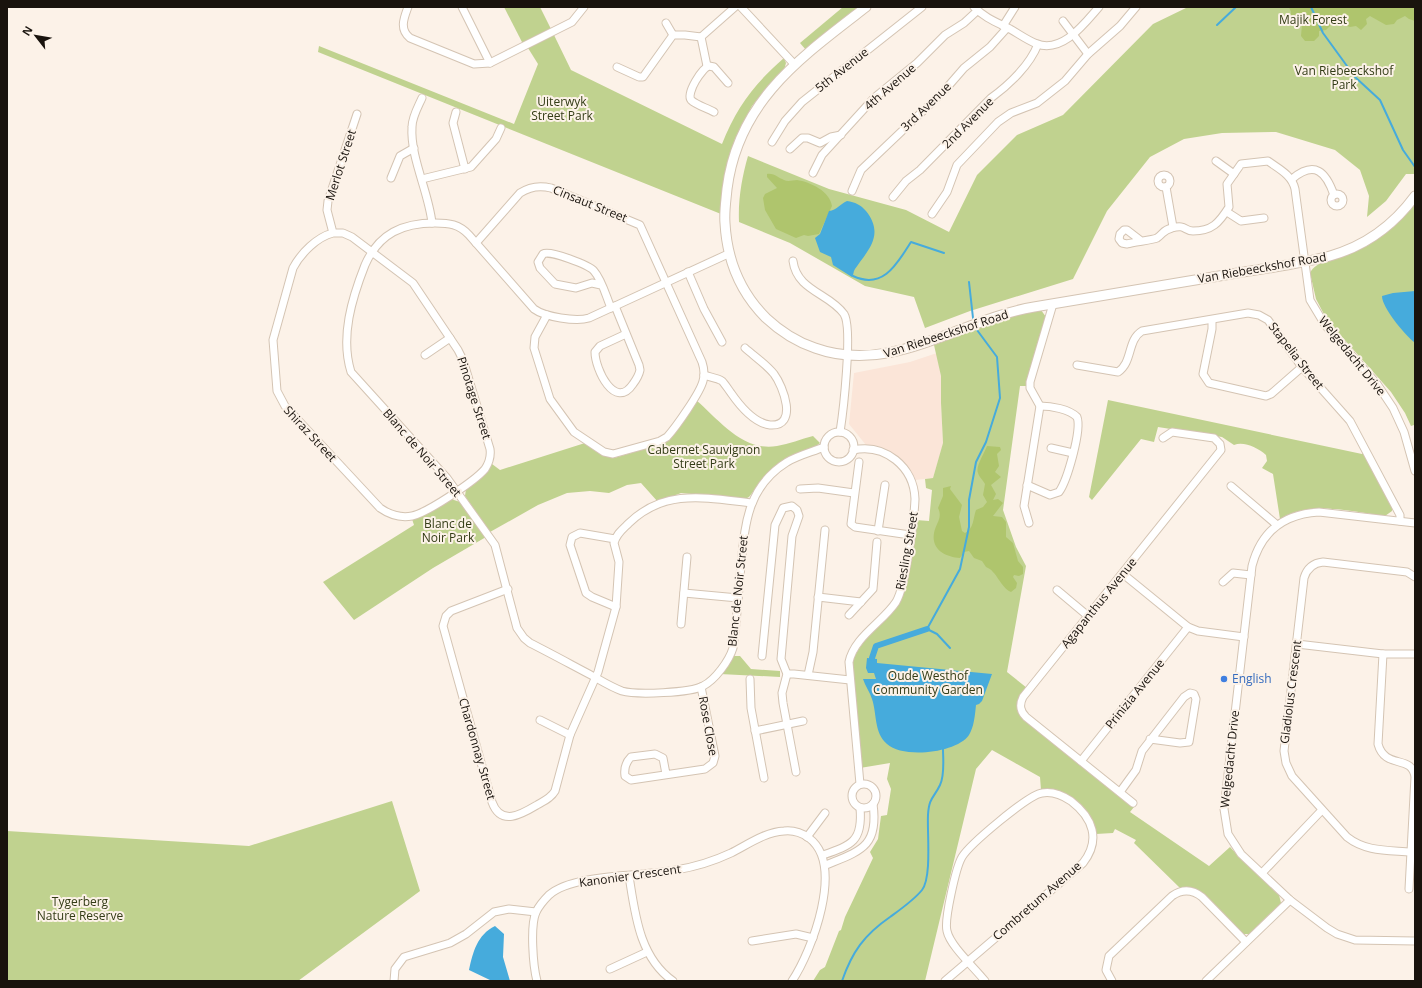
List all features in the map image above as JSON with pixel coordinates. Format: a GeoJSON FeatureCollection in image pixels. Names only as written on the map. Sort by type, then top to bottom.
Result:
{"type":"FeatureCollection","features":[{"type":"Feature","properties":{"kind":"street"},"geometry":{"type":"LineString","coordinates":[[408,7],[403,26],[410,38],[474,64],[490,64],[572,22],[584,7]]}},
{"type":"Feature","properties":{"kind":"street"},"geometry":{"type":"LineString","coordinates":[[462,7],[490,64]]}},
{"type":"Feature","properties":{"kind":"street"},"geometry":{"type":"LineString","coordinates":[[701,37],[735,7]]}},
{"type":"Feature","properties":{"kind":"street"},"geometry":{"type":"LineString","coordinates":[[742,7],[795,65]]}},
{"type":"Feature","properties":{"kind":"street","name":"Van Riebeeckshof Road"},"geometry":{"type":"LineString","coordinates":[[866,7],[831,34],[795,65],[763,98],[749,118],[738,140],[731,164],[726,196],[724,217],[728,254],[746,293],[757,309],[774,326],[803,344],[824,352],[847,356],[878,356],[902,351],[1018,310],[1304,262],[1339,254],[1366,242],[1393,222],[1415,196]]}},
{"type":"Feature","properties":{"kind":"street","name":"5th Avenue"},"geometry":{"type":"LineString","coordinates":[[772,142],[785,121],[802,102],[922,7]]}},
{"type":"Feature","properties":{"kind":"street","name":"3rd Avenue"},"geometry":{"type":"LineString","coordinates":[[852,191],[861,170],[944,91],[964,68],[990,47],[1005,27],[1015,7]]}},
{"type":"Feature","properties":{"kind":"street"},"geometry":{"type":"LineString","coordinates":[[976,9],[992,22],[1038,44],[1059,43],[1074,34],[1099,7]]}},
{"type":"Feature","properties":{"kind":"street"},"geometry":{"type":"LineString","coordinates":[[932,214],[947,192],[957,165],[987,132],[1004,117],[1037,103],[1051,92],[1072,74],[1088,54],[1120,26],[1136,7]]}},
{"type":"Feature","properties":{"kind":"street","name":"4th Avenue"},"geometry":{"type":"LineString","coordinates":[[813,173],[822,155],[874,98],[917,63],[945,35],[964,23],[976,9]]}},
{"type":"Feature","properties":{"kind":"street"},"geometry":{"type":"LineString","coordinates":[[1063,21],[1088,54]]}},
{"type":"Feature","properties":{"kind":"street"},"geometry":{"type":"LineString","coordinates":[[666,23],[673,35]]}},
{"type":"Feature","properties":{"kind":"street"},"geometry":{"type":"LineString","coordinates":[[617,67],[639,77],[643,77],[673,35],[685,34],[701,37]]}},
{"type":"Feature","properties":{"kind":"street"},"geometry":{"type":"LineString","coordinates":[[701,37],[707,66],[690,92],[690,96],[693,101],[714,112]]}},
{"type":"Feature","properties":{"kind":"street","name":"2nd Avenue"},"geometry":{"type":"LineString","coordinates":[[892,197],[906,181],[920,170],[992,98],[1004,88],[1020,71],[1038,44]]}},
{"type":"Feature","properties":{"kind":"street"},"geometry":{"type":"LineString","coordinates":[[707,66],[714,67],[728,83]]}},
{"type":"Feature","properties":{"kind":"street"},"geometry":{"type":"LineString","coordinates":[[422,98],[412,123],[414,148],[432,223]]}},
{"type":"Feature","properties":{"kind":"street"},"geometry":{"type":"LineString","coordinates":[[456,112],[453,123],[464,169]]}},
{"type":"Feature","properties":{"kind":"street","name":"Merlot Street"},"geometry":{"type":"LineString","coordinates":[[336,233],[327,210],[328,201],[357,114]]}},
{"type":"Feature","properties":{"kind":"street"},"geometry":{"type":"LineString","coordinates":[[422,179],[471,167],[496,139],[501,128]]}},
{"type":"Feature","properties":{"kind":"street"},"geometry":{"type":"LineString","coordinates":[[790,149],[802,138],[808,138],[820,143],[831,137],[841,135]]}},
{"type":"Feature","properties":{"kind":"street"},"geometry":{"type":"LineString","coordinates":[[391,178],[400,156],[414,148]]}},
{"type":"Feature","properties":{"kind":"street"},"geometry":{"type":"LineString","coordinates":[[1140,240],[1157,238],[1163,230],[1173,227],[1182,226],[1193,231],[1213,227],[1218,224],[1227,212],[1230,202],[1227,184],[1241,164],[1264,160],[1268,161],[1292,179],[1306,169],[1313,170],[1322,174],[1328,179],[1334,195]]}},
{"type":"Feature","properties":{"kind":"street"},"geometry":{"type":"LineString","coordinates":[[1216,161],[1234,174]]}},
{"type":"Feature","properties":{"kind":"street","name":"Welgedacht Drive"},"geometry":{"type":"LineString","coordinates":[[1292,179],[1296,197],[1308,291],[1314,308],[1325,325],[1377,384],[1393,408],[1404,432],[1415,471]]}},
{"type":"Feature","properties":{"kind":"street","name":"Cinsaut Street"},"geometry":{"type":"LineString","coordinates":[[476,243],[520,194],[533,187],[546,186],[638,223],[643,230],[703,365],[704,375]]}},
{"type":"Feature","properties":{"kind":"street"},"geometry":{"type":"LineString","coordinates":[[1166,187],[1173,227]]}},
{"type":"Feature","properties":{"kind":"street"},"geometry":{"type":"LineString","coordinates":[[1227,212],[1241,221],[1264,218]]}},
{"type":"Feature","properties":{"kind":"street","name":"Blanc de Noir Street"},"geometry":{"type":"LineString","coordinates":[[728,254],[613,307],[580,320],[546,315],[530,305],[466,232],[457,225],[432,223],[411,224],[396,230],[385,237],[373,252],[363,270],[346,330],[350,372],[457,491],[495,545],[508,589],[517,628],[524,638],[619,690],[633,693],[692,690],[701,687],[710,680],[732,653],[745,526],[752,503],[764,483],[780,467],[801,455],[824,448]]}},
{"type":"Feature","properties":{"kind":"street"},"geometry":{"type":"LineString","coordinates":[[336,233],[352,237],[373,252]]}},
{"type":"Feature","properties":{"kind":"street","name":"Shiraz Street"},"geometry":{"type":"LineString","coordinates":[[336,233],[320,238],[299,259],[293,268],[274,340],[279,397],[285,406],[365,493],[385,512],[402,517],[419,514],[457,491]]}},
{"type":"Feature","properties":{"kind":"street","name":"Pinotage Street"},"geometry":{"type":"LineString","coordinates":[[373,252],[413,283],[463,360],[491,453],[484,470],[457,491]]}},
{"type":"Feature","properties":{"kind":"street"},"geometry":{"type":"LineString","coordinates":[[601,285],[592,283],[576,288],[555,284],[540,268],[538,262],[543,254],[551,252],[593,269],[626,334],[640,370],[631,387],[624,392],[619,392],[610,389],[602,378],[595,352],[600,346],[626,334]]}},
{"type":"Feature","properties":{"kind":"street"},"geometry":{"type":"LineString","coordinates":[[793,261],[794,270],[802,281],[844,315],[846,319],[847,356],[840,432]]}},
{"type":"Feature","properties":{"kind":"street"},"geometry":{"type":"LineString","coordinates":[[688,272],[704,309],[722,342]]}},
{"type":"Feature","properties":{"kind":"street"},"geometry":{"type":"LineString","coordinates":[[1029,523],[1024,508],[1040,406],[1029,383],[1053,304]]}},
{"type":"Feature","properties":{"kind":"street","name":"Stapelia Street"},"geometry":{"type":"LineString","coordinates":[[1077,365],[1113,372],[1121,370],[1128,358],[1135,337],[1142,331],[1248,313],[1262,316],[1270,323],[1302,367],[1350,421],[1400,515],[1400,521]]}},
{"type":"Feature","properties":{"kind":"street"},"geometry":{"type":"LineString","coordinates":[[546,315],[535,336],[534,342],[550,399],[574,432],[604,452],[617,454],[665,439],[700,390],[704,375],[721,380],[738,404],[761,422],[777,424],[783,421],[786,416],[787,404],[778,380],[770,369],[744,348]]}},
{"type":"Feature","properties":{"kind":"street"},"geometry":{"type":"LineString","coordinates":[[1212,320],[1212,329],[1203,374],[1209,383],[1266,396],[1271,394],[1302,367]]}},
{"type":"Feature","properties":{"kind":"street"},"geometry":{"type":"LineString","coordinates":[[425,355],[450,338]]}},
{"type":"Feature","properties":{"kind":"street"},"geometry":{"type":"LineString","coordinates":[[1027,485],[1048,494],[1057,493],[1062,488],[1070,467],[1078,425],[1077,418],[1072,413],[1048,406],[1040,406]]}},
{"type":"Feature","properties":{"kind":"street"},"geometry":{"type":"LineString","coordinates":[[840,432],[851,438],[853,450],[846,459],[836,461],[829,457],[824,448],[827,438],[833,433],[840,432]]}},
{"type":"Feature","properties":{"kind":"street","name":"Agapanthus Avenue"},"geometry":{"type":"LineString","coordinates":[[1133,803],[1026,717],[1021,712],[1020,706],[1023,698],[1220,450],[1220,444],[1214,438],[1172,432],[1163,438]]}},
{"type":"Feature","properties":{"kind":"street"},"geometry":{"type":"LineString","coordinates":[[1051,448],[1073,453]]}},
{"type":"Feature","properties":{"kind":"street","name":"Riesling Street"},"geometry":{"type":"LineString","coordinates":[[853,450],[860,449],[883,452],[894,458],[907,472],[913,484],[915,494],[903,583],[898,597],[893,606],[852,650],[849,662],[860,784]]}},
{"type":"Feature","properties":{"kind":"street"},"geometry":{"type":"LineString","coordinates":[[859,462],[851,524],[855,527],[910,536]]}},
{"type":"Feature","properties":{"kind":"street"},"geometry":{"type":"LineString","coordinates":[[878,530],[885,485]]}},
{"type":"Feature","properties":{"kind":"street"},"geometry":{"type":"LineString","coordinates":[[1231,486],[1277,525]]}},
{"type":"Feature","properties":{"kind":"street"},"geometry":{"type":"LineString","coordinates":[[800,489],[818,488],[854,493]]}},
{"type":"Feature","properties":{"kind":"street"},"geometry":{"type":"LineString","coordinates":[[616,607],[586,593],[570,545],[572,538],[580,533],[615,539],[620,531],[639,514],[674,498],[696,497],[752,503]]}},
{"type":"Feature","properties":{"kind":"street"},"geometry":{"type":"LineString","coordinates":[[762,656],[775,525],[783,508],[788,505],[797,510],[799,516],[792,536],[781,659],[787,674],[782,698],[796,772]]}},
{"type":"Feature","properties":{"kind":"street","name":"Welgedacht Drive"},"geometry":{"type":"LineString","coordinates":[[1413,521],[1400,521],[1319,512],[1296,515],[1277,525],[1268,533],[1258,548],[1251,575],[1224,816],[1228,834],[1241,854],[1290,900],[1327,928],[1349,938],[1367,941],[1415,941]]}},
{"type":"Feature","properties":{"kind":"street"},"geometry":{"type":"LineString","coordinates":[[808,675],[813,652],[825,530]]}},
{"type":"Feature","properties":{"kind":"street","name":"Chardonnay Street"},"geometry":{"type":"LineString","coordinates":[[508,589],[452,611],[446,616],[443,626],[490,795],[497,811],[507,816],[518,816],[551,796],[556,788],[570,735],[596,678],[616,607],[619,562],[614,543],[615,539]]}},
{"type":"Feature","properties":{"kind":"street"},"geometry":{"type":"LineString","coordinates":[[849,614],[873,587],[877,542]]}},
{"type":"Feature","properties":{"kind":"street"},"geometry":{"type":"LineString","coordinates":[[681,624],[687,557]]}},
{"type":"Feature","properties":{"kind":"street","name":"Gladiolus Crescent"},"geometry":{"type":"LineString","coordinates":[[1411,852],[1372,849],[1357,844],[1347,837],[1292,776],[1285,757],[1285,745],[1304,578],[1309,568],[1316,563],[1323,562],[1407,572],[1415,577]]}},
{"type":"Feature","properties":{"kind":"street"},"geometry":{"type":"LineString","coordinates":[[1223,582],[1233,573],[1251,575]]}},
{"type":"Feature","properties":{"kind":"street"},"geometry":{"type":"LineString","coordinates":[[1122,574],[1188,627],[1198,631],[1244,637]]}},
{"type":"Feature","properties":{"kind":"street"},"geometry":{"type":"LineString","coordinates":[[1057,590],[1088,616]]}},
{"type":"Feature","properties":{"kind":"street"},"geometry":{"type":"LineString","coordinates":[[684,593],[738,598]]}},
{"type":"Feature","properties":{"kind":"street"},"geometry":{"type":"LineString","coordinates":[[818,597],[861,602]]}},
{"type":"Feature","properties":{"kind":"street","name":"Prinizia Avenue"},"geometry":{"type":"LineString","coordinates":[[1081,761],[1188,627]]}},
{"type":"Feature","properties":{"kind":"street"},"geometry":{"type":"LineString","coordinates":[[1297,644],[1383,654],[1415,654]]}},
{"type":"Feature","properties":{"kind":"street"},"geometry":{"type":"LineString","coordinates":[[1383,654],[1378,744],[1381,752],[1386,758],[1394,762],[1406,764],[1414,771],[1409,889]]}},
{"type":"Feature","properties":{"kind":"street"},"geometry":{"type":"LineString","coordinates":[[787,674],[850,680]]}},
{"type":"Feature","properties":{"kind":"street"},"geometry":{"type":"LineString","coordinates":[[750,679],[751,708],[764,778]]}},
{"type":"Feature","properties":{"kind":"street","name":"Rose Close"},"geometry":{"type":"LineString","coordinates":[[666,774],[663,758],[655,754],[631,757],[624,771],[625,776],[631,780],[705,769],[713,763],[715,756],[701,687]]}},
{"type":"Feature","properties":{"kind":"street"},"geometry":{"type":"LineString","coordinates":[[1120,792],[1136,770],[1142,751],[1150,739],[1184,696],[1190,693],[1194,694],[1196,700],[1189,742],[1180,743],[1150,739]]}},
{"type":"Feature","properties":{"kind":"street"},"geometry":{"type":"LineString","coordinates":[[540,720],[570,735]]}},
{"type":"Feature","properties":{"kind":"street"},"geometry":{"type":"LineString","coordinates":[[755,731],[803,721]]}},
{"type":"Feature","properties":{"kind":"street"},"geometry":{"type":"LineString","coordinates":[[860,784],[868,784],[874,789],[876,797],[872,804],[867,808],[860,808],[855,804],[852,796],[855,788],[860,784]]}},
{"type":"Feature","properties":{"kind":"street","name":"Combretum Avenue"},"geometry":{"type":"LineString","coordinates":[[944,981],[1086,859],[1092,842],[1091,825],[1081,809],[1065,797],[1047,793],[1029,798],[970,848],[963,856],[959,864],[946,926],[950,939],[968,960]]}},
{"type":"Feature","properties":{"kind":"street"},"geometry":{"type":"LineString","coordinates":[[826,864],[850,856],[864,847],[870,837],[873,827],[874,815],[872,804]]}},
{"type":"Feature","properties":{"kind":"street"},"geometry":{"type":"LineString","coordinates":[[823,855],[848,846],[856,839],[861,825],[860,808]]}},
{"type":"Feature","properties":{"kind":"street"},"geometry":{"type":"LineString","coordinates":[[1262,873],[1322,810]]}},
{"type":"Feature","properties":{"kind":"street"},"geometry":{"type":"LineString","coordinates":[[792,981],[805,959],[813,938],[824,898],[826,864],[823,855],[817,846],[807,837],[825,813]]}},
{"type":"Feature","properties":{"kind":"street","name":"Kanonier Crescent"},"geometry":{"type":"LineString","coordinates":[[536,912],[544,900],[560,888],[581,882],[670,872],[706,863],[730,854],[774,832],[794,832],[807,837]]}},
{"type":"Feature","properties":{"kind":"street"},"geometry":{"type":"LineString","coordinates":[[629,876],[636,915],[647,952],[660,969],[673,981]]}},
{"type":"Feature","properties":{"kind":"street"},"geometry":{"type":"LineString","coordinates":[[1112,981],[1106,970],[1109,956],[1172,896],[1182,891],[1195,892],[1202,897],[1246,942]]}},
{"type":"Feature","properties":{"kind":"street"},"geometry":{"type":"LineString","coordinates":[[1206,981],[1290,900]]}},
{"type":"Feature","properties":{"kind":"street"},"geometry":{"type":"LineString","coordinates":[[394,981],[396,969],[404,957],[455,941],[494,912],[509,909],[536,912],[534,960],[537,981]]}},
{"type":"Feature","properties":{"kind":"street"},"geometry":{"type":"LineString","coordinates":[[752,941],[796,934],[813,938]]}},
{"type":"Feature","properties":{"kind":"street"},"geometry":{"type":"LineString","coordinates":[[610,969],[647,952]]}},
{"type":"Feature","properties":{"kind":"street"},"geometry":{"type":"LineString","coordinates":[[968,960],[986,981]]}},
{"type":"Feature","properties":{"kind":"shaded area"},"geometry":{"type":"Polygon","coordinates":[[[937,353],[941,376],[943,444],[933,478],[915,480],[908,467],[900,458],[875,446],[866,445],[849,424],[854,373],[910,362],[937,353]]]}},
{"type":"Feature","properties":{"kind":"green space"},"geometry":{"type":"Polygon","coordinates":[[[504,7],[540,7],[551,29],[523,44],[504,7]]]}},
{"type":"Feature","properties":{"kind":"green space"},"geometry":{"type":"Polygon","coordinates":[[[843,7],[860,7],[806,50],[800,43],[843,7]]]}},
{"type":"Feature","properties":{"kind":"green space","name":"Van Riebeeckshof Park"},"geometry":{"type":"Polygon","coordinates":[[[1188,7],[1415,7],[1415,174],[1406,174],[1386,201],[1367,217],[1369,196],[1360,170],[1335,150],[1276,132],[1222,133],[1184,139],[1150,157],[1107,211],[1073,279],[970,311],[925,328],[914,297],[865,286],[790,243],[739,222],[741,188],[748,156],[829,189],[906,210],[949,232],[977,175],[1017,135],[1063,115],[1153,24],[1188,7]]]}},
{"type":"Feature","properties":{"kind":"green space","name":"Majik Forest"},"geometry":{"type":"Polygon","coordinates":[[[1289,7],[1415,7],[1415,21],[1405,16],[1397,20],[1394,24],[1386,25],[1370,16],[1366,19],[1367,24],[1361,30],[1356,26],[1350,27],[1329,20],[1330,26],[1326,30],[1319,31],[1319,36],[1314,41],[1305,41],[1301,36],[1302,25],[1298,21],[1293,24],[1289,23],[1291,12],[1289,7]]]}},
{"type":"Feature","properties":{"kind":"green space","name":"Uiterwyk Street Park"},"geometry":{"type":"Polygon","coordinates":[[[554,35],[571,70],[722,144],[727,131],[747,97],[764,77],[784,58],[786,63],[784,70],[752,106],[735,139],[726,170],[721,214],[318,52],[319,46],[514,124],[538,64],[528,48],[554,35]]]}},
{"type":"Feature","properties":{"kind":"green space"},"geometry":{"type":"Polygon","coordinates":[[[767,174],[774,175],[786,181],[797,180],[808,183],[819,188],[828,196],[832,206],[819,234],[808,236],[804,235],[796,238],[776,229],[765,210],[763,198],[765,194],[777,188],[767,177],[767,174]]]}},
{"type":"Feature","properties":{"kind":"green space"},"geometry":{"type":"Polygon","coordinates":[[[1415,203],[1415,428],[1414,425],[1411,426],[1405,413],[1391,392],[1327,320],[1316,299],[1310,273],[1313,268],[1318,265],[1354,252],[1371,242],[1415,203]]]}},
{"type":"Feature","properties":{"kind":"green space","name":"Oude Westhof Community Garden"},"geometry":{"type":"Polygon","coordinates":[[[1041,310],[1046,317],[1027,386],[1020,386],[1003,510],[1016,547],[1026,566],[1007,672],[1027,688],[1019,703],[1018,711],[1023,719],[1134,807],[1130,812],[1209,866],[1230,847],[1279,895],[1281,903],[1250,934],[1242,934],[1201,892],[1180,888],[1134,843],[1136,840],[1115,829],[1113,833],[1096,834],[1089,815],[1083,809],[1069,800],[1041,790],[1040,777],[992,750],[976,769],[925,981],[813,981],[820,970],[825,967],[845,917],[873,858],[870,852],[878,839],[881,816],[887,815],[891,789],[887,779],[890,763],[860,768],[852,663],[861,645],[889,615],[901,598],[909,571],[916,520],[929,521],[932,490],[926,488],[925,479],[933,478],[943,443],[941,376],[934,345],[1007,317],[1041,310]]]}},
{"type":"Feature","properties":{"kind":"green space","name":"Cabernet Sauvignon Street Park"},"geometry":{"type":"Polygon","coordinates":[[[696,400],[732,433],[753,444],[765,447],[777,446],[813,436],[820,443],[815,447],[804,451],[756,488],[749,497],[745,499],[681,493],[658,502],[641,483],[627,485],[609,493],[590,491],[567,493],[538,505],[490,532],[465,496],[466,489],[485,474],[492,464],[500,470],[585,443],[605,456],[614,458],[661,444],[672,436],[696,400]]]}},
{"type":"Feature","properties":{"kind":"green space"},"geometry":{"type":"Polygon","coordinates":[[[1108,400],[1362,454],[1364,452],[1392,507],[1392,511],[1385,516],[1345,510],[1318,509],[1292,513],[1280,519],[1273,474],[1262,468],[1267,461],[1266,455],[1263,452],[1242,444],[1234,445],[1222,437],[1158,427],[1154,442],[1141,439],[1092,500],[1089,497],[1108,400]]]}},
{"type":"Feature","properties":{"kind":"green space"},"geometry":{"type":"Polygon","coordinates":[[[987,446],[1000,447],[1001,450],[997,454],[999,466],[995,472],[1001,477],[991,485],[996,494],[993,500],[998,499],[1003,503],[993,516],[1002,517],[1006,522],[1006,537],[1013,543],[1018,561],[1023,567],[1023,574],[1019,576],[1014,575],[1013,577],[1017,583],[1016,588],[1011,592],[1004,587],[993,572],[986,567],[982,561],[974,558],[969,551],[964,552],[960,558],[950,556],[941,552],[937,548],[934,539],[935,529],[940,515],[938,508],[943,496],[943,488],[951,486],[950,489],[962,505],[959,517],[962,531],[965,533],[972,526],[976,510],[983,507],[987,502],[983,495],[985,484],[979,476],[977,470],[987,446]]]}},
{"type":"Feature","properties":{"kind":"green space","name":"Blanc de Noir Park"},"geometry":{"type":"Polygon","coordinates":[[[451,499],[460,502],[486,537],[433,568],[354,620],[323,582],[414,525],[412,519],[426,514],[451,499]]]}},
{"type":"Feature","properties":{"kind":"green space"},"geometry":{"type":"Polygon","coordinates":[[[734,656],[740,656],[751,669],[780,671],[780,677],[720,674],[734,656]]]}},
{"type":"Feature","properties":{"kind":"green space","name":"Tygerberg Nature Reserve"},"geometry":{"type":"Polygon","coordinates":[[[392,801],[420,891],[298,981],[7,981],[7,831],[249,846],[392,801]]]}},
{"type":"Feature","properties":{"kind":"water"},"geometry":{"type":"Polygon","coordinates":[[[847,201],[858,204],[866,211],[872,220],[874,228],[874,235],[869,249],[855,269],[852,277],[833,265],[831,257],[820,252],[815,238],[820,234],[829,211],[847,201]]]}},
{"type":"Feature","properties":{"kind":"water"},"geometry":{"type":"Polygon","coordinates":[[[1415,291],[1415,343],[1400,328],[1390,314],[1382,296],[1393,293],[1415,291]]]}},
{"type":"Feature","properties":{"kind":"water"},"geometry":{"type":"Polygon","coordinates":[[[867,658],[877,659],[877,663],[992,674],[982,701],[976,705],[975,717],[969,735],[963,741],[953,746],[930,752],[905,751],[895,749],[887,744],[883,740],[878,729],[874,705],[863,679],[876,679],[874,673],[868,673],[866,668],[867,658]]]}},
{"type":"Feature","properties":{"kind":"water"},"geometry":{"type":"Polygon","coordinates":[[[495,926],[504,934],[503,957],[510,981],[492,981],[469,970],[474,951],[480,939],[495,926]]]}},
{"type":"Feature","properties":{"kind":"waterway"},"geometry":{"type":"LineString","coordinates":[[1217,25],[1236,7]]}},
{"type":"Feature","properties":{"kind":"waterway"},"geometry":{"type":"LineString","coordinates":[[1311,7],[1323,33],[1355,77],[1380,100],[1403,150],[1415,167]]}},
{"type":"Feature","properties":{"kind":"waterway"},"geometry":{"type":"LineString","coordinates":[[853,276],[873,280],[881,277],[894,266],[911,242],[944,253]]}},
{"type":"Feature","properties":{"kind":"waterway"},"geometry":{"type":"LineString","coordinates":[[969,282],[973,318]]}},
{"type":"Feature","properties":{"kind":"waterway"},"geometry":{"type":"LineString","coordinates":[[950,648],[937,634],[927,629],[960,569],[969,527],[969,500],[976,462],[986,442],[1000,398],[997,357],[977,330]]}},
{"type":"Feature","properties":{"kind":"waterway"},"geometry":{"type":"LineString","coordinates":[[872,658],[876,646],[927,629]]}},
{"type":"Feature","properties":{"kind":"waterway"},"geometry":{"type":"LineString","coordinates":[[842,981],[850,961],[860,945],[881,924],[915,897],[922,890],[925,884],[928,865],[929,809],[931,801],[943,777],[943,749]]}},
{"type":"Feature","properties":{"kind":"place","name":"English"},"geometry":{"type":"Point","coordinates":[1224,679]}}]}
